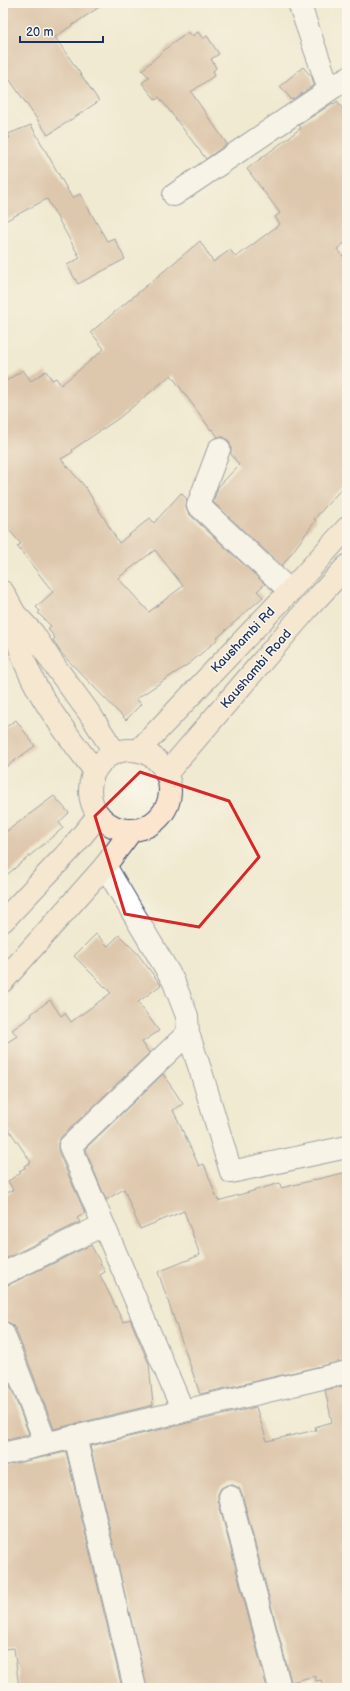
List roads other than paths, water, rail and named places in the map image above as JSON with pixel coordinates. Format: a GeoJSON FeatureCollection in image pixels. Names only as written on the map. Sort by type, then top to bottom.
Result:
{"type":"FeatureCollection","features":[{"type":"Feature","properties":{"kind":"main road","name":"Kaushambi Rd"},"geometry":{"type":"LineString","coordinates":[[138,751],[290,591],[347,528]]}},
{"type":"Feature","properties":{"kind":"main road","name":"Kaushambi Road"},"geometry":{"type":"LineString","coordinates":[[166,774],[302,615],[347,566]]}},
{"type":"Feature","properties":{"kind":"main road"},"geometry":{"type":"LineString","coordinates":[[3,592],[14,614],[19,644],[33,681],[67,733],[94,770]]}},
{"type":"Feature","properties":{"kind":"main road"},"geometry":{"type":"LineString","coordinates":[[14,614],[33,633],[116,753]]}},
{"type":"Feature","properties":{"kind":"main road"},"geometry":{"type":"LineString","coordinates":[[126,750],[138,751],[150,755],[160,763],[170,784],[170,795],[161,816],[152,823],[143,828],[132,830],[119,829],[107,824],[98,816],[90,799],[89,789],[94,770],[107,757],[126,750]]}},
{"type":"Feature","properties":{"kind":"main road"},"geometry":{"type":"LineString","coordinates":[[3,921],[70,850],[98,816]]}},
{"type":"Feature","properties":{"kind":"main road"},"geometry":{"type":"LineString","coordinates":[[3,981],[106,866],[132,830]]}},
{"type":"Feature","properties":{"kind":"street"},"geometry":{"type":"LineString","coordinates":[[299,3],[328,86],[347,78]]}},
{"type":"Feature","properties":{"kind":"street"},"geometry":{"type":"LineString","coordinates":[[174,195],[347,78]]}},
{"type":"Feature","properties":{"kind":"street"},"geometry":{"type":"LineString","coordinates":[[219,449],[198,505],[290,591]]}},
{"type":"Feature","properties":{"kind":"street"},"geometry":{"type":"LineString","coordinates":[[106,866],[174,980],[187,1016],[188,1033],[231,1172],[347,1147]]}},
{"type":"Feature","properties":{"kind":"street"},"geometry":{"type":"LineString","coordinates":[[183,1411],[70,1146],[188,1033]]}},
{"type":"Feature","properties":{"kind":"street"},"geometry":{"type":"LineString","coordinates":[[3,1274],[103,1225]]}},
{"type":"Feature","properties":{"kind":"street"},"geometry":{"type":"LineString","coordinates":[[3,1334],[45,1441],[30,1447]]}},
{"type":"Feature","properties":{"kind":"street"},"geometry":{"type":"LineString","coordinates":[[3,1454],[347,1372]]}},
{"type":"Feature","properties":{"kind":"street"},"geometry":{"type":"LineString","coordinates":[[75,1436],[135,1688]]}},
{"type":"Feature","properties":{"kind":"street"},"geometry":{"type":"LineString","coordinates":[[230,1497],[280,1688]]}}]}
